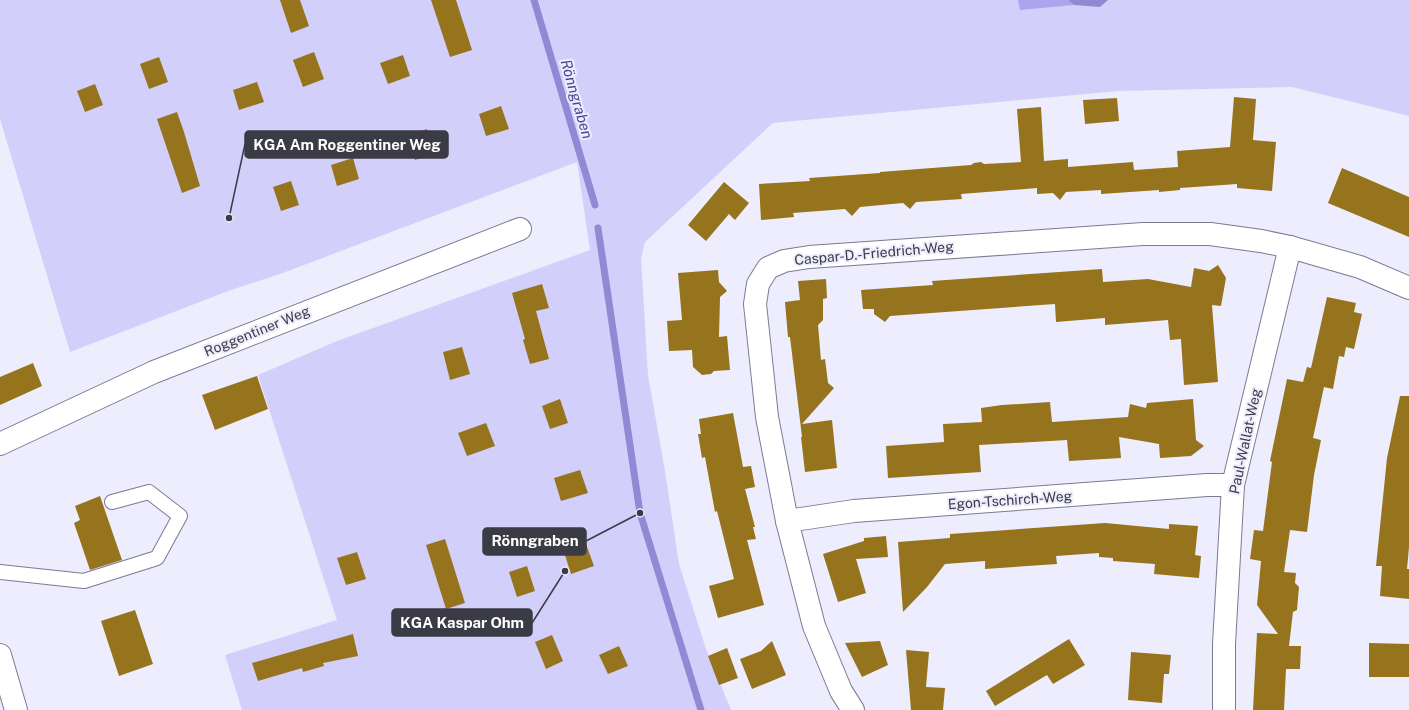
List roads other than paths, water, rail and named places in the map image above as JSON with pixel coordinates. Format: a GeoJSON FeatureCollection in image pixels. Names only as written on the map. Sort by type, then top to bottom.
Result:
{"type":"FeatureCollection","features":[{"type":"Feature","properties":{"kind":"street","name":"Roggentiner Weg"},"geometry":{"type":"LineString","coordinates":[[0,444],[154,372],[520,229]]}},
{"type":"Feature","properties":{"kind":"street","name":"Caspar-D.-Friedrich-Weg"},"geometry":{"type":"LineString","coordinates":[[853,710],[841,691],[814,626],[787,521],[767,417],[755,304],[758,284],[768,268],[784,261],[809,257],[1143,234],[1210,234],[1261,241],[1290,247],[1360,267],[1409,288]]}},
{"type":"Feature","properties":{"kind":"street","name":"Paul-Wallat-Weg"},"geometry":{"type":"LineString","coordinates":[[1224,710],[1224,644],[1233,485],[1290,247]]}},
{"type":"Feature","properties":{"kind":"street","name":"Egon-Tschirch-Weg"},"geometry":{"type":"LineString","coordinates":[[787,521],[854,511],[1207,485],[1233,485]]}},
{"type":"Feature","properties":{"kind":"street"},"geometry":{"type":"LineString","coordinates":[[0,655],[16,710]]}},
{"type":"Feature","properties":{"kind":"lane"},"geometry":{"type":"LineString","coordinates":[[0,572],[84,581],[157,558],[180,516],[149,492],[112,502]]}},
{"type":"Feature","properties":{"kind":"waterway","name":"Rönngraben"},"geometry":{"type":"LineString","coordinates":[[534,0],[595,205]]}},
{"type":"Feature","properties":{"kind":"waterway","name":"Rönngraben"},"geometry":{"type":"LineString","coordinates":[[598,228],[640,513],[701,710]]}},
{"type":"Feature","properties":{"kind":"place","name":"KGA Am Roggentiner Weg"},"geometry":{"type":"Point","coordinates":[229,218]}},
{"type":"Feature","properties":{"kind":"place","name":"Rönngraben"},"geometry":{"type":"Point","coordinates":[640,513]}},
{"type":"Feature","properties":{"kind":"place","name":"KGA Kaspar Ohm"},"geometry":{"type":"Point","coordinates":[565,571]}}]}
